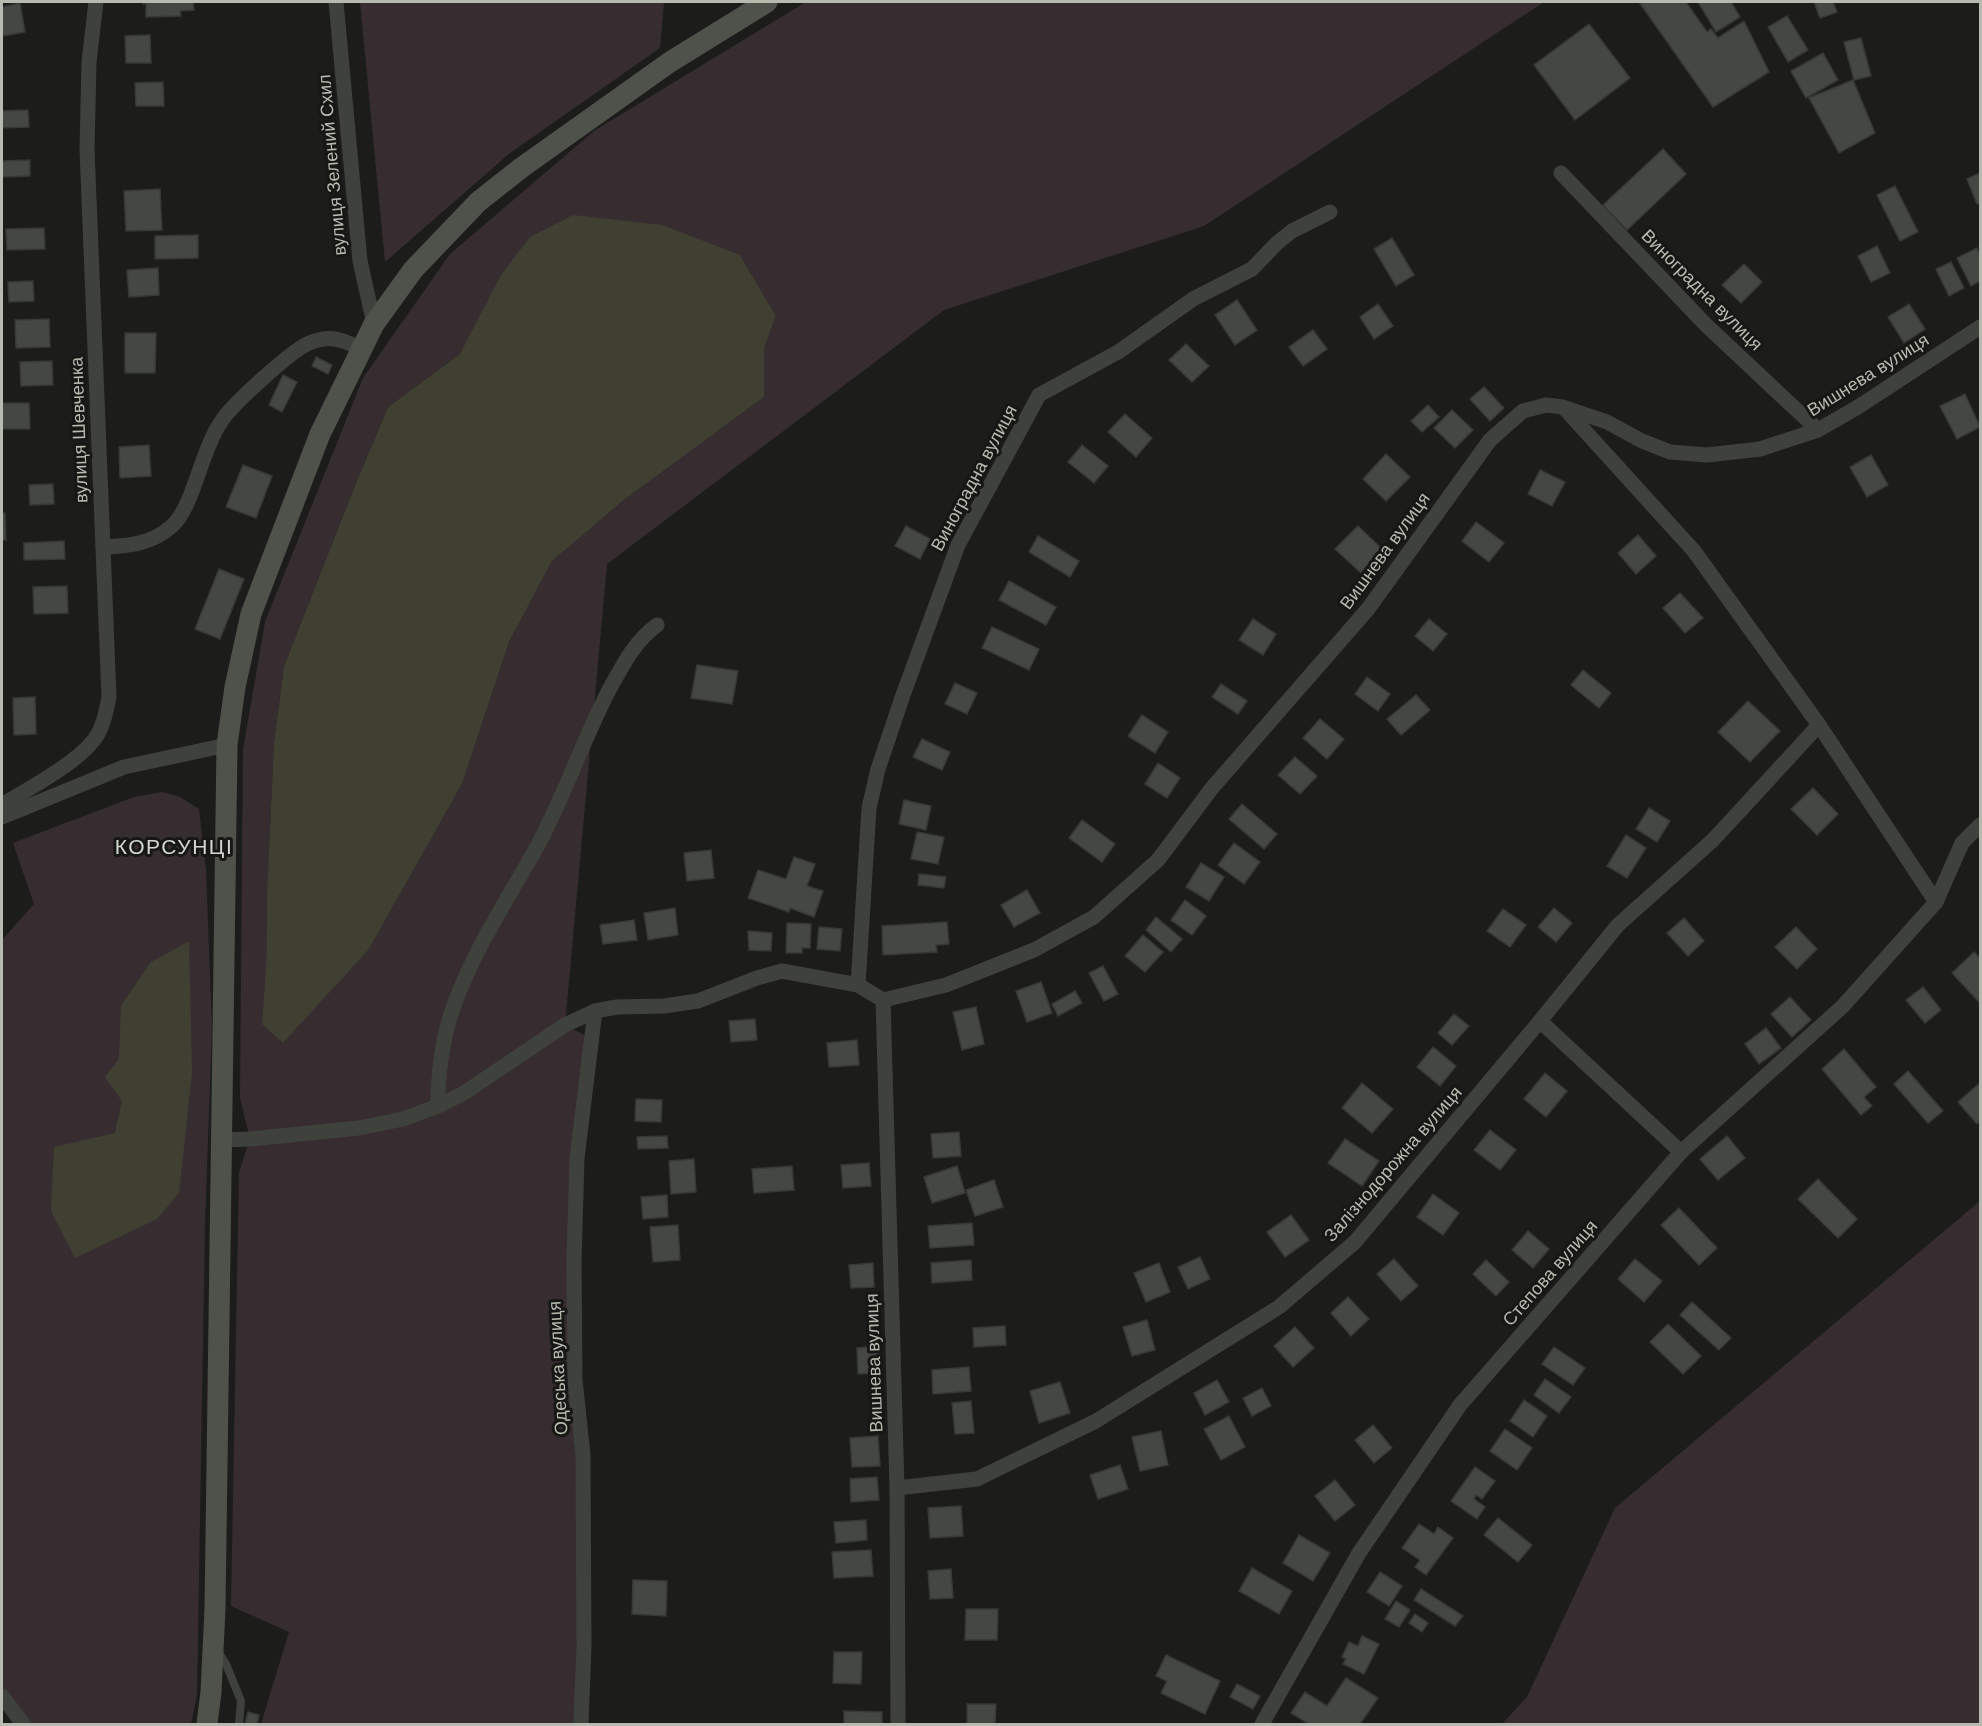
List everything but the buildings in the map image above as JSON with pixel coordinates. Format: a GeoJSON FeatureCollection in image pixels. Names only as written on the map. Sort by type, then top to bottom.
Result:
{"type":"FeatureCollection","features":[{"type":"Feature","properties":{"kind":"street","name":"вулиця Шевченка"},"geometry":{"type":"LineString","coordinates":[[2,805],[77,756],[94,740],[104,720],[109,697],[87,149],[90,62],[96,2]]}},
{"type":"Feature","properties":{"kind":"street","name":"вулиця Зелений Схил"},"geometry":{"type":"LineString","coordinates":[[336,2],[360,261],[374,324]]}},
{"type":"Feature","properties":{"kind":"street"},"geometry":{"type":"LineString","coordinates":[[207,1725],[213,1644],[226,745],[235,687],[251,614],[320,434],[374,324],[413,270],[478,202],[521,168],[670,62],[767,2]]}},
{"type":"Feature","properties":{"kind":"street","name":"Виноградна вулиця"},"geometry":{"type":"LineString","coordinates":[[1562,173],[1706,325],[1818,430]]}},
{"type":"Feature","properties":{"kind":"street","name":"Виноградна вулиця"},"geometry":{"type":"LineString","coordinates":[[858,985],[869,808],[878,769],[958,545],[1040,395],[1118,352],[1193,299],[1252,269],[1276,243],[1292,231],[1330,212]]}},
{"type":"Feature","properties":{"kind":"street","name":"Вишнева вулиця"},"geometry":{"type":"LineString","coordinates":[[898,1725],[897,1488],[884,1000],[946,985],[1034,950],[1095,917],[1158,860],[1212,788],[1368,609],[1490,440],[1523,411],[1546,405],[1563,407],[1607,422],[1642,441],[1670,452],[1707,455],[1760,449],[1818,430],[1858,407],[1980,327]]}},
{"type":"Feature","properties":{"kind":"street"},"geometry":{"type":"LineString","coordinates":[[103,547],[134,546],[156,537],[174,525],[184,508],[210,443],[224,418],[240,400],[295,352],[309,343],[332,338],[346,341],[362,349]]}},
{"type":"Feature","properties":{"kind":"street"},"geometry":{"type":"LineString","coordinates":[[1563,407],[1694,551],[1818,725],[1936,902]]}},
{"type":"Feature","properties":{"kind":"street"},"geometry":{"type":"LineString","coordinates":[[438,1106],[438,1071],[450,1016],[477,951],[540,842],[592,721],[624,663],[642,636],[657,625]]}},
{"type":"Feature","properties":{"kind":"street","name":"Залізнодорожна вулиця"},"geometry":{"type":"LineString","coordinates":[[897,1488],[977,1479],[1096,1420],[1279,1307],[1355,1242],[1618,924],[1713,840],[1818,725]]}},
{"type":"Feature","properties":{"kind":"street"},"geometry":{"type":"LineString","coordinates":[[2,817],[124,767],[226,745]]}},
{"type":"Feature","properties":{"kind":"street"},"geometry":{"type":"LineString","coordinates":[[1936,902],[1962,843],[1980,825]]}},
{"type":"Feature","properties":{"kind":"street","name":"Степова вулиця"},"geometry":{"type":"LineString","coordinates":[[1262,1725],[1359,1553],[1460,1405],[1681,1152],[1843,1006],[1936,902]]}},
{"type":"Feature","properties":{"kind":"street"},"geometry":{"type":"LineString","coordinates":[[222,1140],[359,1128],[403,1119],[464,1093],[565,1025],[595,1011],[617,1007],[664,1006],[698,1001],[757,978],[782,971],[858,985],[884,1000]]}},
{"type":"Feature","properties":{"kind":"street","name":"Одеська вулиця"},"geometry":{"type":"LineString","coordinates":[[581,1725],[584,1647],[583,1455],[574,1380],[574,1261],[577,1158],[595,1011]]}},
{"type":"Feature","properties":{"kind":"street"},"geometry":{"type":"LineString","coordinates":[[1540,1021],[1681,1152]]}},
{"type":"Feature","properties":{"kind":"street"},"geometry":{"type":"LineString","coordinates":[[2,1696],[23,1725]]}},
{"type":"Feature","properties":{"kind":"lane"},"geometry":{"type":"LineString","coordinates":[[213,1644],[226,1664],[241,1701],[239,1725]]}},
{"type":"Feature","properties":{"kind":"shaded area"},"geometry":{"type":"Polygon","coordinates":[[[360,2],[664,2],[660,48],[510,153],[385,262],[360,2]]]}},
{"type":"Feature","properties":{"kind":"shaded area"},"geometry":{"type":"Polygon","coordinates":[[[806,2],[1544,2],[1204,226],[944,310],[607,564],[565,1025],[590,1038],[577,1158],[581,1724],[261,1724],[289,1632],[231,1606],[239,1172],[250,1139],[240,1098],[243,750],[265,622],[363,378],[450,254],[594,131],[806,2]],[[740,255],[460,354],[388,407],[284,666],[274,742],[266,969],[369,949],[462,784],[509,642],[552,561],[624,500],[764,397],[764,348],[776,316],[740,255]]]}},
{"type":"Feature","properties":{"kind":"shaded area"},"geometry":{"type":"Polygon","coordinates":[[[573,215],[662,225],[740,255],[776,316],[764,348],[764,397],[624,500],[552,561],[509,642],[462,784],[369,949],[283,1043],[262,1024],[274,742],[284,666],[388,407],[460,354],[501,275],[530,237],[573,215]]]}},
{"type":"Feature","properties":{"kind":"shaded area"},"geometry":{"type":"Polygon","coordinates":[[[162,792],[180,797],[199,809],[206,871],[212,1025],[205,1224],[197,1694],[191,1724],[19,1724],[2,1699],[2,940],[34,904],[13,843],[134,797],[162,792]]]}},
{"type":"Feature","properties":{"kind":"shaded area"},"geometry":{"type":"Polygon","coordinates":[[[189,941],[192,1073],[179,1193],[157,1219],[75,1258],[51,1211],[54,1147],[115,1133],[122,1101],[105,1077],[119,1059],[121,1006],[150,963],[189,941]]]}},
{"type":"Feature","properties":{"kind":"shaded area"},"geometry":{"type":"Polygon","coordinates":[[[1980,1201],[1980,1724],[1502,1724],[1527,1697],[1615,1508],[1980,1201]]]}},
{"type":"Feature","properties":{"kind":"district","name":"КОРСУНЦІ"},"geometry":{"type":"Point","coordinates":[174,847]}}]}
